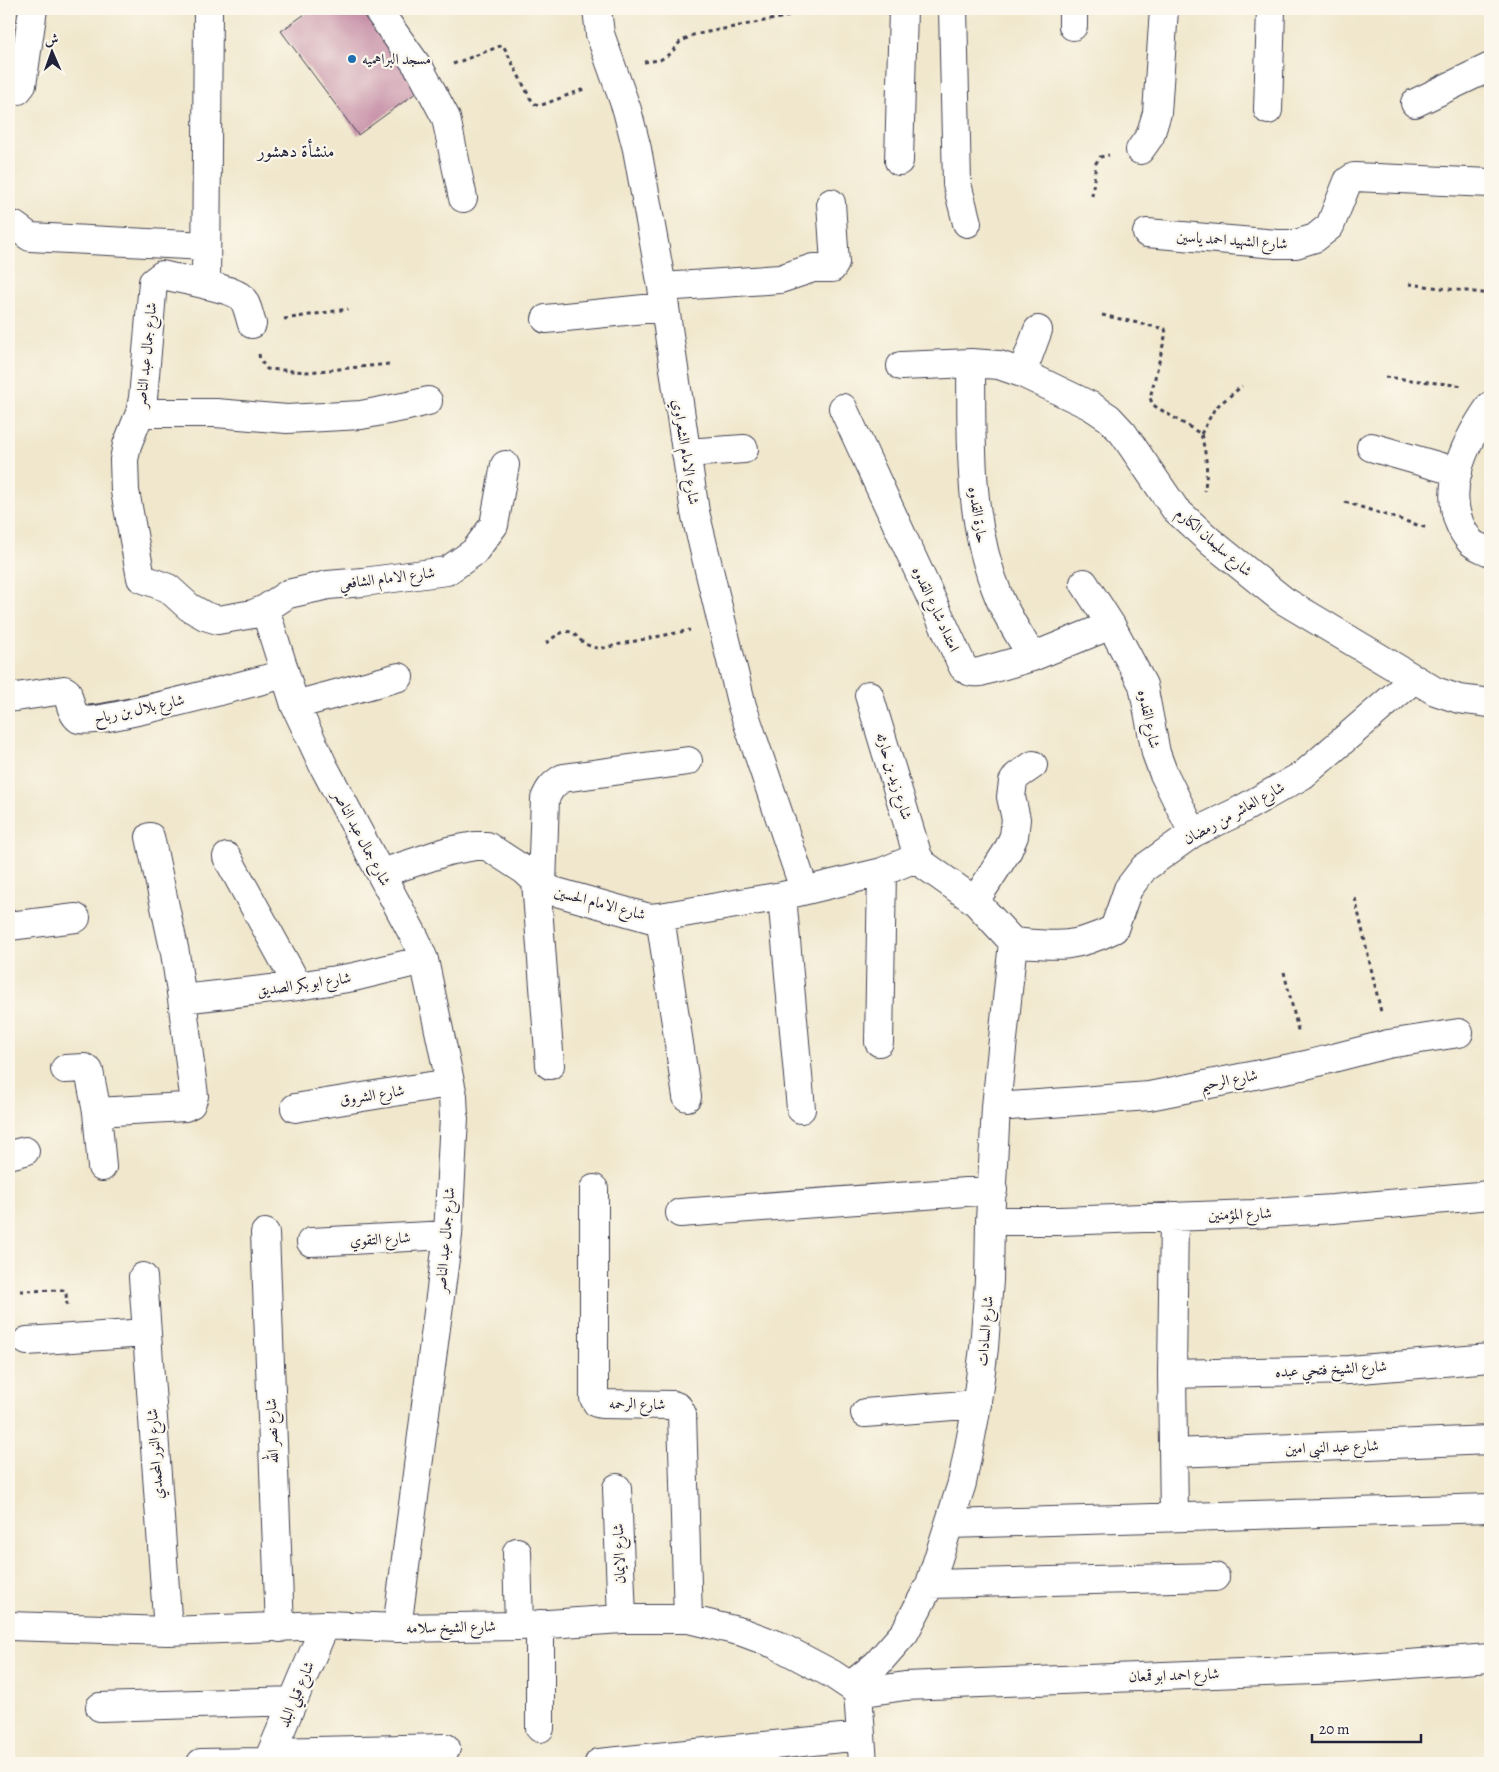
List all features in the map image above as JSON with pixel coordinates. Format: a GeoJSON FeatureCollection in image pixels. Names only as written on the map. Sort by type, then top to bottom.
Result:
{"type":"FeatureCollection","features":[{"type":"Feature","properties":{"kind":"street"},"geometry":{"type":"LineString","coordinates":[[9,89],[18,90],[22,85],[33,9]]}},
{"type":"Feature","properties":{"kind":"street"},"geometry":{"type":"LineString","coordinates":[[206,285],[208,9]]}},
{"type":"Feature","properties":{"kind":"street"},"geometry":{"type":"LineString","coordinates":[[376,9],[424,76],[446,118],[463,198]]}},
{"type":"Feature","properties":{"kind":"street","name":"شارع الامام الشعراوي"},"geometry":{"type":"LineString","coordinates":[[597,9],[600,34],[627,110],[638,149],[663,297],[695,512],[742,706],[793,892],[801,1109]]}},
{"type":"Feature","properties":{"kind":"street"},"geometry":{"type":"LineString","coordinates":[[899,161],[903,9]]}},
{"type":"Feature","properties":{"kind":"street"},"geometry":{"type":"LineString","coordinates":[[953,9],[957,184],[967,223]]}},
{"type":"Feature","properties":{"kind":"street"},"geometry":{"type":"LineString","coordinates":[[1140,150],[1150,136],[1157,113],[1164,9]]}},
{"type":"Feature","properties":{"kind":"street"},"geometry":{"type":"LineString","coordinates":[[1268,110],[1272,9]]}},
{"type":"Feature","properties":{"kind":"street"},"geometry":{"type":"LineString","coordinates":[[1415,103],[1490,67]]}},
{"type":"Feature","properties":{"kind":"street","name":"شارع الشهيد احمد ياسين"},"geometry":{"type":"LineString","coordinates":[[1147,233],[1296,244],[1314,238],[1330,226],[1348,181],[1354,177],[1490,183]]}},
{"type":"Feature","properties":{"kind":"street"},"geometry":{"type":"LineString","coordinates":[[546,319],[663,297],[780,279],[813,268],[832,268],[835,263],[831,203]]}},
{"type":"Feature","properties":{"kind":"street"},"geometry":{"type":"LineString","coordinates":[[9,224],[30,237],[206,246]]}},
{"type":"Feature","properties":{"kind":"street","name":"شارع جمال عبد الناصر"},"geometry":{"type":"LineString","coordinates":[[252,324],[246,304],[241,297],[206,285],[162,276],[153,282],[143,398],[140,413],[124,460],[125,491],[141,578],[168,588],[189,607],[205,616],[218,620],[253,614],[265,609],[295,705],[324,767],[382,873],[424,960],[450,1083],[454,1117],[448,1235],[397,1628]]}},
{"type":"Feature","properties":{"kind":"street"},"geometry":{"type":"LineString","coordinates":[[1022,373],[1038,330]]}},
{"type":"Feature","properties":{"kind":"street","name":"شارع سليمان الكارم"},"geometry":{"type":"LineString","coordinates":[[901,366],[971,363],[999,365],[1022,373],[1091,406],[1109,418],[1123,433],[1175,509],[1283,600],[1435,691],[1458,699],[1490,703]]}},
{"type":"Feature","properties":{"kind":"street","name":"حارة القدوه"},"geometry":{"type":"LineString","coordinates":[[971,363],[973,488],[982,547],[999,598],[1032,657]]}},
{"type":"Feature","properties":{"kind":"street"},"geometry":{"type":"LineString","coordinates":[[140,413],[216,413],[287,419],[361,414],[428,401]]}},
{"type":"Feature","properties":{"kind":"street"},"geometry":{"type":"LineString","coordinates":[[1481,547],[1459,520],[1454,496],[1463,452],[1490,406]]}},
{"type":"Feature","properties":{"kind":"street","name":"امتداد شارع القدوه"},"geometry":{"type":"LineString","coordinates":[[843,408],[963,667],[973,673],[980,672],[1032,657],[1111,625]]}},
{"type":"Feature","properties":{"kind":"street"},"geometry":{"type":"LineString","coordinates":[[1371,447],[1458,472]]}},
{"type":"Feature","properties":{"kind":"street"},"geometry":{"type":"LineString","coordinates":[[686,453],[744,449]]}},
{"type":"Feature","properties":{"kind":"street","name":"شارع الامام الشافعي"},"geometry":{"type":"LineString","coordinates":[[265,609],[288,594],[328,584],[363,582],[447,571],[474,552],[494,525],[506,465]]}},
{"type":"Feature","properties":{"kind":"street","name":"شارع القدوه"},"geometry":{"type":"LineString","coordinates":[[1084,583],[1111,625],[1142,685],[1160,762],[1193,833]]}},
{"type":"Feature","properties":{"kind":"street","name":"شارع بلال بن رباح"},"geometry":{"type":"LineString","coordinates":[[9,698],[64,690],[67,692],[74,715],[79,719],[87,720],[122,714],[285,674]]}},
{"type":"Feature","properties":{"kind":"street"},"geometry":{"type":"LineString","coordinates":[[295,705],[399,677]]}},
{"type":"Feature","properties":{"kind":"street","name":"شارع العاشر من رمضان"},"geometry":{"type":"LineString","coordinates":[[1013,942],[1057,946],[1072,945],[1114,929],[1128,889],[1144,868],[1193,833],[1237,812],[1304,775],[1414,679]]}},
{"type":"Feature","properties":{"kind":"street","name":"شارع زيد بن حارثه"},"geometry":{"type":"LineString","coordinates":[[869,695],[918,857]]}},
{"type":"Feature","properties":{"kind":"street"},"geometry":{"type":"LineString","coordinates":[[550,1065],[539,883],[545,799],[548,790],[562,778],[688,761]]}},
{"type":"Feature","properties":{"kind":"street"},"geometry":{"type":"LineString","coordinates":[[974,901],[1008,850],[1014,836],[1016,819],[1011,797],[1013,782],[1017,776],[1033,765]]}},
{"type":"Feature","properties":{"kind":"street"},"geometry":{"type":"LineString","coordinates":[[97,1112],[185,1107],[191,1104],[194,1096],[182,999],[169,924],[150,837]]}},
{"type":"Feature","properties":{"kind":"street","name":"شارع الامام الحسين"},"geometry":{"type":"LineString","coordinates":[[382,873],[448,851],[475,846],[487,846],[553,892],[649,918],[793,892],[882,872],[918,857]]}},
{"type":"Feature","properties":{"kind":"street"},"geometry":{"type":"LineString","coordinates":[[227,857],[298,986]]}},
{"type":"Feature","properties":{"kind":"street"},"geometry":{"type":"LineString","coordinates":[[918,857],[924,864],[974,901],[1013,942]]}},
{"type":"Feature","properties":{"kind":"street"},"geometry":{"type":"LineString","coordinates":[[879,1042],[882,872]]}},
{"type":"Feature","properties":{"kind":"street"},"geometry":{"type":"LineString","coordinates":[[660,917],[687,1097]]}},
{"type":"Feature","properties":{"kind":"street"},"geometry":{"type":"LineString","coordinates":[[9,926],[76,918]]}},
{"type":"Feature","properties":{"kind":"street","name":"شارع السادات"},"geometry":{"type":"LineString","coordinates":[[857,1706],[877,1664],[905,1632],[930,1584],[962,1483],[977,1404],[984,1348],[989,1280],[996,1107],[1013,942]]}},
{"type":"Feature","properties":{"kind":"street","name":"شارع ابو بكر الصديق"},"geometry":{"type":"LineString","coordinates":[[182,999],[298,986],[354,977],[424,960]]}},
{"type":"Feature","properties":{"kind":"street","name":"شارع الرحيم"},"geometry":{"type":"LineString","coordinates":[[996,1107],[1148,1096],[1306,1065],[1388,1044],[1459,1033]]}},
{"type":"Feature","properties":{"kind":"street"},"geometry":{"type":"LineString","coordinates":[[65,1069],[85,1068],[89,1070],[97,1112],[102,1167]]}},
{"type":"Feature","properties":{"kind":"street","name":"شارع الشروق"},"geometry":{"type":"LineString","coordinates":[[295,1108],[450,1083]]}},
{"type":"Feature","properties":{"kind":"street","name":"شارع الرحمه"},"geometry":{"type":"LineString","coordinates":[[594,1189],[594,1398],[597,1403],[601,1404],[673,1405],[682,1414],[688,1619]]}},
{"type":"Feature","properties":{"kind":"street"},"geometry":{"type":"LineString","coordinates":[[680,1213],[992,1190]]}},
{"type":"Feature","properties":{"kind":"street","name":"شارع المؤمنين"},"geometry":{"type":"LineString","coordinates":[[990,1221],[1060,1221],[1253,1214],[1324,1210],[1490,1195]]}},
{"type":"Feature","properties":{"kind":"street"},"geometry":{"type":"LineString","coordinates":[[1174,1216],[1172,1374],[1174,1517]]}},
{"type":"Feature","properties":{"kind":"street","name":"شارع نصر الله"},"geometry":{"type":"LineString","coordinates":[[265,1233],[280,1628]]}},
{"type":"Feature","properties":{"kind":"street","name":"شارع التقوي"},"geometry":{"type":"LineString","coordinates":[[312,1242],[448,1235]]}},
{"type":"Feature","properties":{"kind":"street","name":"شارع النور المحمدي"},"geometry":{"type":"LineString","coordinates":[[143,1277],[168,1631]]}},
{"type":"Feature","properties":{"kind":"street"},"geometry":{"type":"LineString","coordinates":[[27,1341],[146,1334]]}},
{"type":"Feature","properties":{"kind":"street","name":"شارع الشيخ فتحي عبده"},"geometry":{"type":"LineString","coordinates":[[1172,1374],[1349,1370],[1490,1358]]}},
{"type":"Feature","properties":{"kind":"street"},"geometry":{"type":"LineString","coordinates":[[865,1413],[977,1404]]}},
{"type":"Feature","properties":{"kind":"street","name":"شارع عبد النبى امين"},"geometry":{"type":"LineString","coordinates":[[1174,1453],[1490,1440]]}},
{"type":"Feature","properties":{"kind":"street","name":"شارع الايمان"},"geometry":{"type":"LineString","coordinates":[[617,1488],[622,1619]]}},
{"type":"Feature","properties":{"kind":"street"},"geometry":{"type":"LineString","coordinates":[[950,1524],[1490,1508]]}},
{"type":"Feature","properties":{"kind":"street"},"geometry":{"type":"LineString","coordinates":[[517,1552],[530,1625],[540,1728]]}},
{"type":"Feature","properties":{"kind":"street"},"geometry":{"type":"LineString","coordinates":[[930,1584],[1215,1577]]}},
{"type":"Feature","properties":{"kind":"street","name":"شارع الشيخ سلامه"},"geometry":{"type":"LineString","coordinates":[[9,1626],[168,1631],[325,1625],[397,1628],[530,1625],[622,1619],[688,1619],[742,1632],[777,1645],[812,1662],[857,1706]]}},
{"type":"Feature","properties":{"kind":"street","name":"شارع قبلي البلد"},"geometry":{"type":"LineString","coordinates":[[269,1759],[325,1625]]}},
{"type":"Feature","properties":{"kind":"street","name":"شارع احمد ابو قمعان"},"geometry":{"type":"LineString","coordinates":[[599,1763],[857,1706],[905,1686],[1340,1669],[1490,1658]]}},
{"type":"Feature","properties":{"kind":"street"},"geometry":{"type":"LineString","coordinates":[[100,1707],[293,1701]]}},
{"type":"Feature","properties":{"kind":"street"},"geometry":{"type":"LineString","coordinates":[[857,1706],[863,1763]]}},
{"type":"Feature","properties":{"kind":"street"},"geometry":{"type":"LineString","coordinates":[[201,1763],[446,1748]]}},
{"type":"Feature","properties":{"kind":"path"},"geometry":{"type":"LineString","coordinates":[[424,76],[503,45],[530,98],[535,104],[542,105],[613,72],[660,60],[671,53],[680,42],[693,35],[790,16],[796,9]]}},
{"type":"Feature","properties":{"kind":"path"},"geometry":{"type":"LineString","coordinates":[[1092,196],[1096,163],[1100,157],[1140,150]]}},
{"type":"Feature","properties":{"kind":"path"},"geometry":{"type":"LineString","coordinates":[[1410,284],[1490,294]]}},
{"type":"Feature","properties":{"kind":"path"},"geometry":{"type":"LineString","coordinates":[[348,309],[252,324],[260,360],[267,368],[308,372],[390,364]]}},
{"type":"Feature","properties":{"kind":"path"},"geometry":{"type":"LineString","coordinates":[[1102,315],[1165,329],[1166,333],[1150,398],[1151,402],[1153,406],[1201,434]]}},
{"type":"Feature","properties":{"kind":"path"},"geometry":{"type":"LineString","coordinates":[[1385,377],[1471,386]]}},
{"type":"Feature","properties":{"kind":"path"},"geometry":{"type":"LineString","coordinates":[[1191,524],[1201,504],[1207,480],[1207,456],[1201,434],[1215,408],[1242,386]]}},
{"type":"Feature","properties":{"kind":"path"},"geometry":{"type":"LineString","coordinates":[[1345,502],[1481,547]]}},
{"type":"Feature","properties":{"kind":"path"},"geometry":{"type":"LineString","coordinates":[[546,643],[558,633],[567,630],[573,632],[582,642],[599,648],[722,624]]}},
{"type":"Feature","properties":{"kind":"path"},"geometry":{"type":"LineString","coordinates":[[1355,898],[1388,1044]]}},
{"type":"Feature","properties":{"kind":"path"},"geometry":{"type":"LineString","coordinates":[[1284,972],[1306,1065]]}},
{"type":"Feature","properties":{"kind":"path"},"geometry":{"type":"LineString","coordinates":[[20,1291],[65,1291],[68,1339]]}},
{"type":"Feature","properties":{"kind":"building","name":"مسجد البراهميه"},"geometry":{"type":"Polygon","coordinates":[[[312,9],[366,9],[424,87],[358,135],[281,31],[312,9]]]}},
{"type":"Feature","properties":{"kind":"place","name":"مسجد البراهميه"},"geometry":{"type":"Point","coordinates":[352,59]}},
{"type":"Feature","properties":{"kind":"district","name":"منشأة دهشور"},"geometry":{"type":"Point","coordinates":[296,151]}}]}
